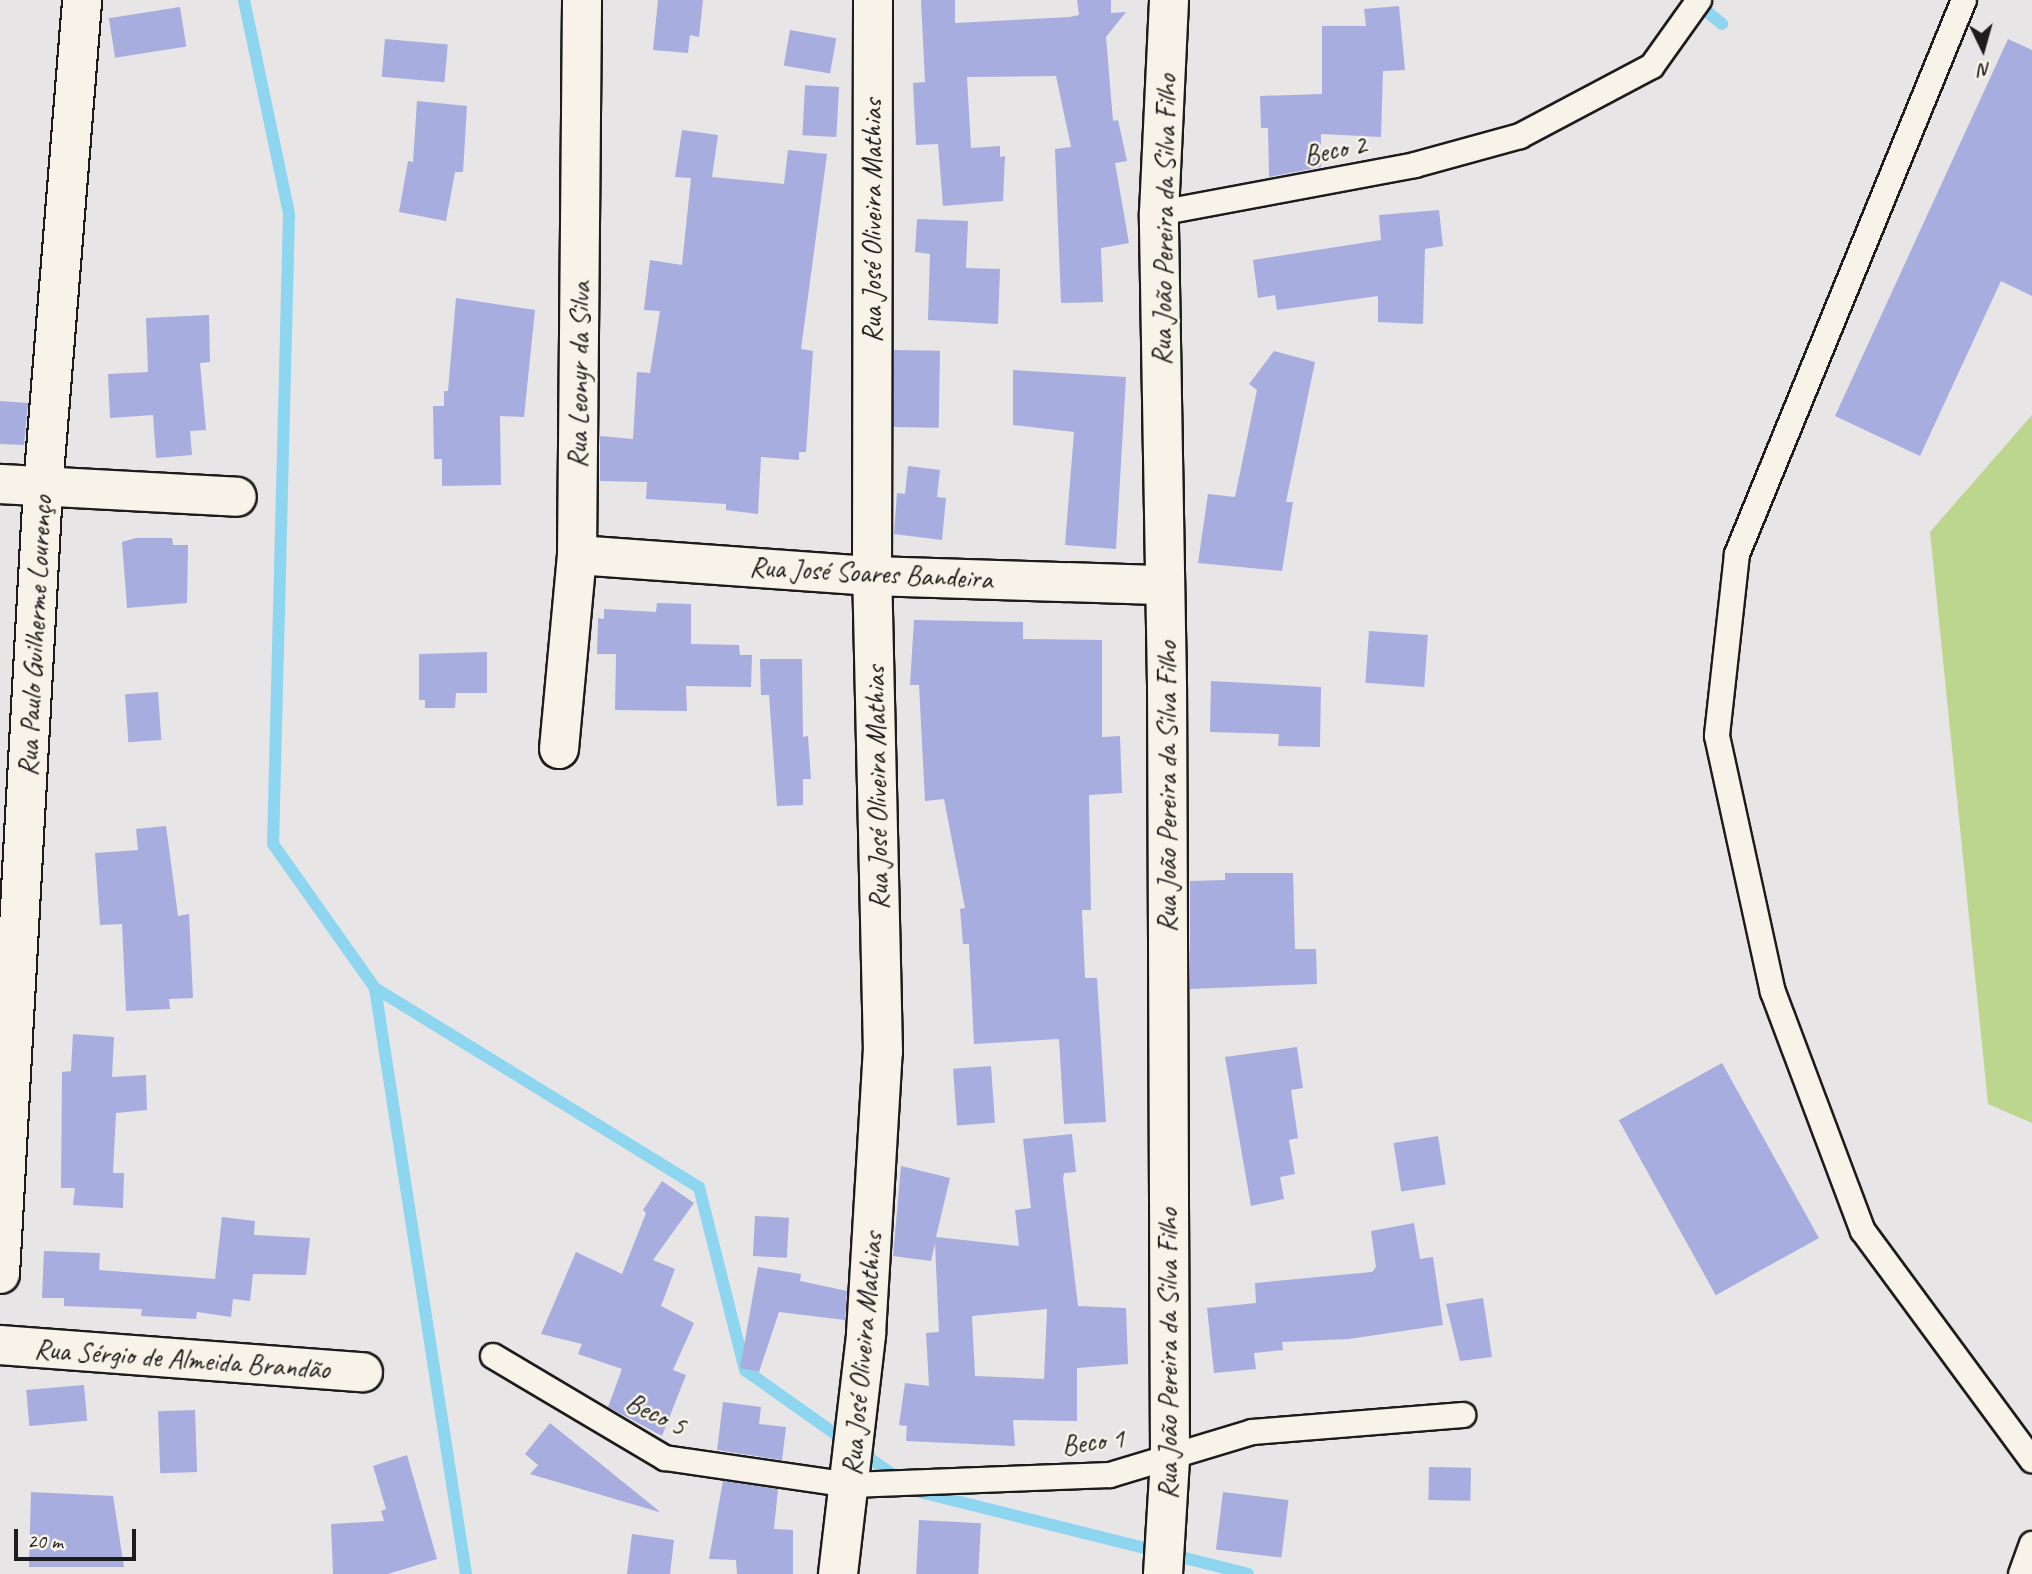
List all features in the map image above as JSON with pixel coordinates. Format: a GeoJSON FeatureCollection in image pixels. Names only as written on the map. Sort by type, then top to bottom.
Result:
{"type":"FeatureCollection","features":[{"type":"Feature","properties":{"kind":"street","name":"Rua Paulo Guilherme Lourenço"},"geometry":{"type":"LineString","coordinates":[[0,1274],[43,487],[82,0]]}},
{"type":"Feature","properties":{"kind":"street","name":"Rua Leonyr da Silva"},"geometry":{"type":"LineString","coordinates":[[559,749],[577,555],[582,0]]}},
{"type":"Feature","properties":{"kind":"street","name":"Rua José Oliveira Mathias"},"geometry":{"type":"LineString","coordinates":[[838,1574],[851,1485],[866,1334],[883,1052],[872,576],[873,0]]}},
{"type":"Feature","properties":{"kind":"street","name":"Rua João Pereira da Silva Filho"},"geometry":{"type":"LineString","coordinates":[[1163,1574],[1170,1459],[1165,585],[1158,213],[1169,0]]}},
{"type":"Feature","properties":{"kind":"street"},"geometry":{"type":"LineString","coordinates":[[0,484],[237,497]]}},
{"type":"Feature","properties":{"kind":"street","name":"Rua José Soares Bandeira"},"geometry":{"type":"LineString","coordinates":[[577,555],[872,576],[1165,585]]}},
{"type":"Feature","properties":{"kind":"street","name":"Rua Sérgio de Almeida Brandão"},"geometry":{"type":"LineString","coordinates":[[0,1345],[363,1372]]}},
{"type":"Feature","properties":{"kind":"lane","name":"Beco 2"},"geometry":{"type":"LineString","coordinates":[[1158,213],[1415,164],[1520,136],[1651,66],[1699,0]]}},
{"type":"Feature","properties":{"kind":"lane"},"geometry":{"type":"LineString","coordinates":[[1965,0],[1737,554],[1717,736],[1773,992],[1863,1231],[2032,1460]]}},
{"type":"Feature","properties":{"kind":"lane","name":"Beco 5"},"geometry":{"type":"LineString","coordinates":[[493,1356],[665,1458],[851,1485]]}},
{"type":"Feature","properties":{"kind":"lane","name":"Beco 1"},"geometry":{"type":"LineString","coordinates":[[851,1485],[1110,1475],[1170,1459],[1251,1432],[1463,1415]]}},
{"type":"Feature","properties":{"kind":"lane"},"geometry":{"type":"LineString","coordinates":[[2021,1574],[2032,1544]]}},
{"type":"Feature","properties":{"kind":"green space"},"geometry":{"type":"Polygon","coordinates":[[[2032,415],[2032,1123],[1988,1104],[1930,532],[2032,415]]]}},
{"type":"Feature","properties":{"kind":"building"},"geometry":{"type":"Polygon","coordinates":[[[658,0],[703,0],[699,37],[690,35],[688,53],[653,50],[658,0]]]}},
{"type":"Feature","properties":{"kind":"building"},"geometry":{"type":"Polygon","coordinates":[[[921,0],[955,0],[955,23],[1070,17],[1079,15],[1077,0],[1111,0],[1111,13],[1126,12],[1106,37],[1113,121],[1118,120],[1127,161],[1115,163],[1129,243],[1101,248],[1103,302],[1061,303],[1055,149],[1071,147],[1056,76],[967,77],[971,148],[1000,146],[1000,157],[1005,156],[1003,201],[943,206],[938,144],[916,145],[913,83],[925,82],[921,0]]]}},
{"type":"Feature","properties":{"kind":"building"},"geometry":{"type":"Polygon","coordinates":[[[1399,6],[1405,70],[1383,71],[1381,137],[1321,134],[1321,167],[1269,177],[1268,128],[1261,128],[1260,96],[1322,94],[1322,26],[1366,26],[1364,9],[1399,6]]]}},
{"type":"Feature","properties":{"kind":"building"},"geometry":{"type":"Polygon","coordinates":[[[180,7],[186,47],[115,58],[109,18],[180,7]]]}},
{"type":"Feature","properties":{"kind":"building"},"geometry":{"type":"Polygon","coordinates":[[[790,30],[836,38],[830,74],[784,65],[790,30]]]}},
{"type":"Feature","properties":{"kind":"building"},"geometry":{"type":"Polygon","coordinates":[[[385,39],[448,44],[444,82],[382,77],[385,39]]]}},
{"type":"Feature","properties":{"kind":"building"},"geometry":{"type":"Polygon","coordinates":[[[2008,39],[2032,50],[2032,296],[2001,281],[1920,456],[1835,416],[2008,39]]]}},
{"type":"Feature","properties":{"kind":"building"},"geometry":{"type":"Polygon","coordinates":[[[805,85],[839,87],[836,137],[802,135],[805,85]]]}},
{"type":"Feature","properties":{"kind":"building"},"geometry":{"type":"Polygon","coordinates":[[[417,101],[467,106],[463,172],[455,172],[446,221],[399,212],[408,161],[413,162],[417,101]]]}},
{"type":"Feature","properties":{"kind":"building"},"geometry":{"type":"Polygon","coordinates":[[[682,130],[718,135],[712,177],[784,184],[788,150],[827,154],[801,349],[813,351],[806,452],[799,452],[799,460],[761,457],[758,514],[726,510],[726,504],[646,499],[647,482],[600,481],[600,436],[633,439],[637,372],[650,373],[660,311],[644,310],[650,260],[682,265],[691,178],[675,177],[682,130]]]}},
{"type":"Feature","properties":{"kind":"building"},"geometry":{"type":"Polygon","coordinates":[[[1439,210],[1443,246],[1425,249],[1423,324],[1378,322],[1378,296],[1277,310],[1275,295],[1258,298],[1253,260],[1381,240],[1379,215],[1439,210]]]}},
{"type":"Feature","properties":{"kind":"building"},"geometry":{"type":"Polygon","coordinates":[[[917,219],[968,221],[966,268],[1000,269],[998,324],[928,320],[930,254],[915,252],[917,219]]]}},
{"type":"Feature","properties":{"kind":"building"},"geometry":{"type":"Polygon","coordinates":[[[456,298],[535,310],[524,417],[500,416],[501,485],[442,486],[442,459],[434,459],[433,406],[444,406],[444,391],[448,391],[456,298]]]}},
{"type":"Feature","properties":{"kind":"building"},"geometry":{"type":"Polygon","coordinates":[[[209,315],[210,362],[200,363],[206,430],[190,431],[192,455],[156,458],[153,415],[110,418],[108,374],[148,372],[146,318],[209,315]]]}},
{"type":"Feature","properties":{"kind":"building"},"geometry":{"type":"Polygon","coordinates":[[[894,350],[940,351],[939,428],[893,427],[894,350]]]}},
{"type":"Feature","properties":{"kind":"building"},"geometry":{"type":"Polygon","coordinates":[[[1274,351],[1315,362],[1286,502],[1293,502],[1282,571],[1198,563],[1208,494],[1235,497],[1257,390],[1249,384],[1274,351]]]}},
{"type":"Feature","properties":{"kind":"building"},"geometry":{"type":"Polygon","coordinates":[[[1013,370],[1126,377],[1116,549],[1065,545],[1074,432],[1013,425],[1013,370]]]}},
{"type":"Feature","properties":{"kind":"building"},"geometry":{"type":"Polygon","coordinates":[[[0,401],[28,403],[24,445],[0,444],[0,401]]]}},
{"type":"Feature","properties":{"kind":"building"},"geometry":{"type":"Polygon","coordinates":[[[908,466],[940,470],[937,497],[946,498],[942,540],[894,534],[897,493],[905,494],[908,466]]]}},
{"type":"Feature","properties":{"kind":"building"},"geometry":{"type":"Polygon","coordinates":[[[136,538],[172,538],[173,545],[188,545],[187,603],[127,608],[122,542],[136,538]]]}},
{"type":"Feature","properties":{"kind":"building"},"geometry":{"type":"Polygon","coordinates":[[[657,603],[691,604],[691,644],[739,645],[740,655],[752,655],[751,687],[686,686],[687,711],[615,710],[616,654],[597,654],[598,618],[604,619],[604,609],[656,612],[657,603]]]}},
{"type":"Feature","properties":{"kind":"building"},"geometry":{"type":"Polygon","coordinates":[[[914,620],[1023,622],[1023,639],[1102,640],[1102,737],[1120,736],[1122,793],[1089,795],[1091,910],[1082,910],[1085,978],[1097,978],[1106,1122],[1064,1124],[1059,1039],[974,1044],[969,944],[963,944],[960,909],[965,908],[944,799],[925,801],[919,685],[910,685],[914,620]]]}},
{"type":"Feature","properties":{"kind":"building"},"geometry":{"type":"Polygon","coordinates":[[[1369,631],[1428,635],[1424,687],[1365,683],[1369,631]]]}},
{"type":"Feature","properties":{"kind":"building"},"geometry":{"type":"Polygon","coordinates":[[[487,652],[487,693],[456,693],[455,708],[425,708],[425,700],[419,700],[419,654],[487,652]]]}},
{"type":"Feature","properties":{"kind":"building"},"geometry":{"type":"Polygon","coordinates":[[[760,659],[802,659],[803,737],[808,736],[811,779],[803,779],[803,805],[777,806],[769,695],[761,695],[760,659]]]}},
{"type":"Feature","properties":{"kind":"building"},"geometry":{"type":"Polygon","coordinates":[[[1211,681],[1321,687],[1320,747],[1278,746],[1279,734],[1210,732],[1211,681]]]}},
{"type":"Feature","properties":{"kind":"building"},"geometry":{"type":"Polygon","coordinates":[[[158,692],[161,740],[128,742],[125,694],[158,692]]]}},
{"type":"Feature","properties":{"kind":"building"},"geometry":{"type":"Polygon","coordinates":[[[166,826],[178,916],[189,914],[193,998],[169,999],[170,1009],[126,1011],[122,924],[100,925],[95,853],[138,850],[136,829],[166,826]]]}},
{"type":"Feature","properties":{"kind":"building"},"geometry":{"type":"Polygon","coordinates":[[[1225,873],[1293,873],[1295,949],[1316,949],[1317,984],[1190,989],[1190,881],[1225,880],[1225,873]]]}},
{"type":"Feature","properties":{"kind":"building"},"geometry":{"type":"Polygon","coordinates":[[[73,1034],[114,1037],[112,1077],[146,1075],[147,1110],[116,1113],[113,1173],[124,1173],[123,1208],[73,1205],[75,1188],[61,1188],[62,1072],[71,1071],[73,1034]]]}},
{"type":"Feature","properties":{"kind":"building"},"geometry":{"type":"Polygon","coordinates":[[[1297,1047],[1303,1088],[1291,1090],[1298,1138],[1289,1140],[1295,1174],[1280,1177],[1284,1199],[1251,1206],[1225,1057],[1297,1047]]]}},
{"type":"Feature","properties":{"kind":"building"},"geometry":{"type":"Polygon","coordinates":[[[1722,1063],[1819,1238],[1716,1295],[1619,1120],[1722,1063]]]}},
{"type":"Feature","properties":{"kind":"building"},"geometry":{"type":"Polygon","coordinates":[[[991,1066],[995,1123],[957,1126],[953,1069],[991,1066]]]}},
{"type":"Feature","properties":{"kind":"building"},"geometry":{"type":"Polygon","coordinates":[[[1072,1134],[1076,1172],[1064,1173],[1063,1179],[1078,1306],[1126,1308],[1128,1364],[1077,1368],[1077,1421],[1013,1420],[1015,1446],[906,1441],[907,1426],[899,1425],[905,1383],[929,1386],[926,1333],[939,1332],[935,1243],[931,1261],[893,1256],[901,1166],[950,1178],[936,1237],[1019,1246],[1015,1210],[1031,1208],[1023,1139],[1072,1134]],[[1047,1309],[972,1316],[975,1376],[1044,1379],[1047,1309]]]}},
{"type":"Feature","properties":{"kind":"building"},"geometry":{"type":"Polygon","coordinates":[[[1438,1136],[1446,1184],[1401,1191],[1394,1143],[1438,1136]]]}},
{"type":"Feature","properties":{"kind":"building"},"geometry":{"type":"Polygon","coordinates":[[[662,1181],[694,1203],[653,1260],[675,1269],[661,1306],[694,1323],[673,1370],[686,1375],[662,1436],[608,1407],[622,1369],[578,1354],[582,1344],[541,1334],[576,1252],[622,1274],[646,1213],[643,1210],[662,1181]]]}},
{"type":"Feature","properties":{"kind":"building"},"geometry":{"type":"Polygon","coordinates":[[[755,1216],[789,1218],[787,1258],[753,1256],[755,1216]]]}},
{"type":"Feature","properties":{"kind":"building"},"geometry":{"type":"Polygon","coordinates":[[[222,1217],[255,1221],[254,1235],[310,1238],[306,1275],[253,1274],[250,1301],[233,1299],[231,1317],[197,1312],[196,1319],[141,1316],[142,1309],[64,1306],[64,1298],[42,1298],[44,1251],[100,1253],[99,1270],[215,1279],[222,1217]]]}},
{"type":"Feature","properties":{"kind":"building"},"geometry":{"type":"Polygon","coordinates":[[[1414,1223],[1420,1259],[1433,1257],[1443,1325],[1349,1339],[1282,1342],[1283,1350],[1254,1353],[1256,1369],[1214,1373],[1207,1308],[1256,1303],[1255,1283],[1372,1272],[1376,1267],[1371,1231],[1414,1223]]]}},
{"type":"Feature","properties":{"kind":"building"},"geometry":{"type":"Polygon","coordinates":[[[758,1267],[801,1274],[800,1281],[847,1291],[845,1320],[779,1312],[759,1372],[740,1368],[758,1267]]]}},
{"type":"Feature","properties":{"kind":"building"},"geometry":{"type":"Polygon","coordinates":[[[1483,1298],[1492,1357],[1460,1361],[1446,1304],[1483,1298]]]}},
{"type":"Feature","properties":{"kind":"building"},"geometry":{"type":"Polygon","coordinates":[[[84,1385],[87,1421],[29,1426],[26,1390],[84,1385]]]}},
{"type":"Feature","properties":{"kind":"building"},"geometry":{"type":"Polygon","coordinates":[[[723,1402],[761,1407],[759,1424],[786,1427],[782,1460],[717,1450],[723,1402]]]}},
{"type":"Feature","properties":{"kind":"building"},"geometry":{"type":"Polygon","coordinates":[[[195,1410],[197,1472],[160,1473],[158,1411],[195,1410]]]}},
{"type":"Feature","properties":{"kind":"building"},"geometry":{"type":"Polygon","coordinates":[[[550,1423],[659,1512],[530,1474],[538,1465],[525,1454],[550,1423]]]}},
{"type":"Feature","properties":{"kind":"building"},"geometry":{"type":"Polygon","coordinates":[[[407,1455],[437,1559],[388,1574],[333,1574],[331,1524],[384,1521],[381,1511],[386,1509],[373,1466],[407,1455]]]}},
{"type":"Feature","properties":{"kind":"building"},"geometry":{"type":"Polygon","coordinates":[[[1429,1467],[1471,1468],[1470,1501],[1428,1500],[1429,1467]]]}},
{"type":"Feature","properties":{"kind":"building"},"geometry":{"type":"Polygon","coordinates":[[[723,1481],[778,1489],[774,1529],[793,1530],[793,1574],[737,1574],[736,1560],[709,1559],[723,1481]]]}},
{"type":"Feature","properties":{"kind":"building"},"geometry":{"type":"Polygon","coordinates":[[[31,1492],[113,1496],[124,1567],[29,1567],[31,1492]]]}},
{"type":"Feature","properties":{"kind":"building"},"geometry":{"type":"Polygon","coordinates":[[[1223,1492],[1289,1500],[1281,1558],[1216,1550],[1223,1492]]]}},
{"type":"Feature","properties":{"kind":"building"},"geometry":{"type":"Polygon","coordinates":[[[919,1520],[981,1523],[978,1574],[916,1574],[919,1520]]]}},
{"type":"Feature","properties":{"kind":"building"},"geometry":{"type":"Polygon","coordinates":[[[632,1534],[674,1540],[670,1574],[627,1574],[632,1534]]]}},
{"type":"Feature","properties":{"kind":"waterway"},"geometry":{"type":"LineString","coordinates":[[244,0],[289,214],[273,844],[375,988],[466,1574]]}},
{"type":"Feature","properties":{"kind":"waterway"},"geometry":{"type":"LineString","coordinates":[[1695,2],[1722,24]]}},
{"type":"Feature","properties":{"kind":"waterway"},"geometry":{"type":"LineString","coordinates":[[375,988],[699,1187],[745,1370],[916,1491],[1248,1574]]}}]}
